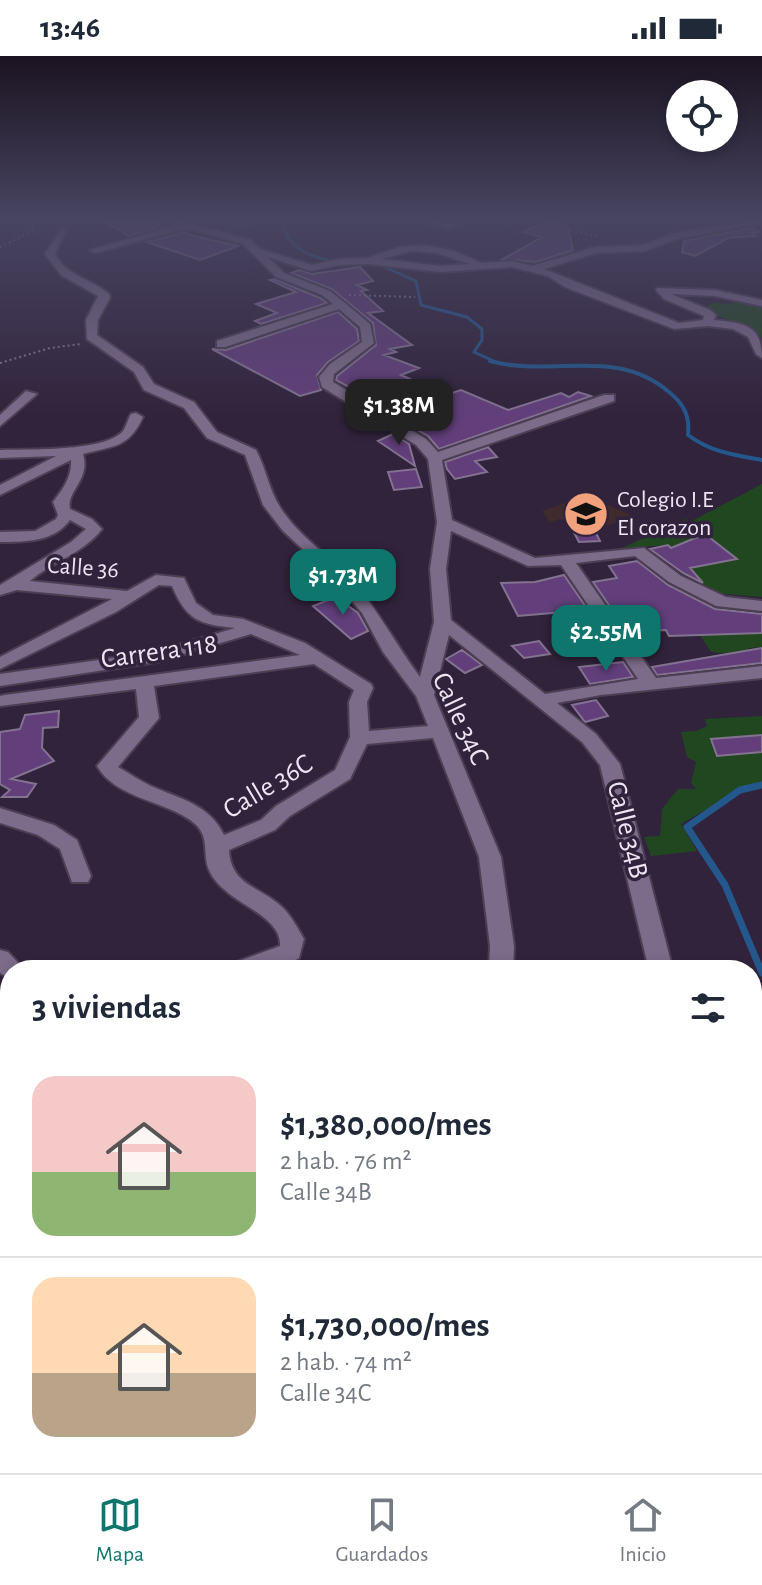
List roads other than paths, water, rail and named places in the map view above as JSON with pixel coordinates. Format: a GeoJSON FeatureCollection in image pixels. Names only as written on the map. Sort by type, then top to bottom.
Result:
{"type":"FeatureCollection","features":[{"type":"Feature","properties":{"kind":"street","name":"Calle 34C"},"geometry":{"type":"LineString","coordinates":[[87,285],[103,294],[104,298],[91,327],[91,336],[139,370],[149,387],[189,405],[212,435],[251,453],[271,505],[288,528],[331,567],[349,592],[369,611],[392,652],[425,695],[490,857],[501,960]]}},
{"type":"Feature","properties":{"kind":"street"},"geometry":{"type":"LineString","coordinates":[[301,285],[337,302],[366,326],[368,343],[362,351],[329,370],[325,377],[327,384],[421,442],[435,458],[445,522],[438,569],[443,622],[425,695]]}},
{"type":"Feature","properties":{"kind":"street"},"geometry":{"type":"LineString","coordinates":[[573,285],[678,327],[708,323],[747,330],[753,335],[762,354]]}},
{"type":"Feature","properties":{"kind":"street"},"geometry":{"type":"LineString","coordinates":[[708,323],[710,315],[706,312],[668,297],[661,290],[715,293],[762,303]]}},
{"type":"Feature","properties":{"kind":"street"},"geometry":{"type":"LineString","coordinates":[[221,344],[337,302]]}},
{"type":"Feature","properties":{"kind":"street"},"geometry":{"type":"LineString","coordinates":[[0,422],[31,394]]}},
{"type":"Feature","properties":{"kind":"street"},"geometry":{"type":"LineString","coordinates":[[435,458],[609,398]]}},
{"type":"Feature","properties":{"kind":"street"},"geometry":{"type":"LineString","coordinates":[[0,454],[75,452],[118,441],[129,433],[136,417]]}},
{"type":"Feature","properties":{"kind":"street"},"geometry":{"type":"LineString","coordinates":[[0,491],[75,452]]}},
{"type":"Feature","properties":{"kind":"street","name":"Calle 36"},"geometry":{"type":"LineString","coordinates":[[19,585],[39,565],[68,552],[88,538],[94,529],[87,522],[63,512],[61,502],[78,471],[79,458],[75,452]]}},
{"type":"Feature","properties":{"kind":"street"},"geometry":{"type":"LineString","coordinates":[[0,537],[32,537],[50,531],[67,514]]}},
{"type":"Feature","properties":{"kind":"street"},"geometry":{"type":"LineString","coordinates":[[445,522],[513,556],[534,563],[638,551],[675,579],[722,602],[762,606]]}},
{"type":"Feature","properties":{"kind":"street"},"geometry":{"type":"LineString","coordinates":[[566,560],[650,683]]}},
{"type":"Feature","properties":{"kind":"street","name":"Calle 36C"},"geometry":{"type":"LineString","coordinates":[[131,596],[156,580],[178,582],[189,606],[208,620],[237,623],[320,658],[364,688],[358,702],[360,737],[343,774],[283,811],[268,825],[218,846]]}},
{"type":"Feature","properties":{"kind":"street"},"geometry":{"type":"LineString","coordinates":[[0,590],[19,585]]}},
{"type":"Feature","properties":{"kind":"street","name":"Calle 36"},"geometry":{"type":"LineString","coordinates":[[19,585],[131,596]]}},
{"type":"Feature","properties":{"kind":"street"},"geometry":{"type":"LineString","coordinates":[[0,664],[131,596]]}},
{"type":"Feature","properties":{"kind":"street","name":"Calle 34B"},"geometry":{"type":"LineString","coordinates":[[443,622],[589,738],[610,764],[659,960]]}},
{"type":"Feature","properties":{"kind":"street"},"geometry":{"type":"LineString","coordinates":[[0,680],[157,657],[250,629]]}},
{"type":"Feature","properties":{"kind":"street","name":"Carrera 118"},"geometry":{"type":"LineString","coordinates":[[5,701],[320,658]]}},
{"type":"Feature","properties":{"kind":"street"},"geometry":{"type":"LineString","coordinates":[[542,700],[650,683],[762,672]]}},
{"type":"Feature","properties":{"kind":"street"},"geometry":{"type":"LineString","coordinates":[[144,683],[149,718],[107,766],[141,790],[196,813],[209,826],[218,846],[219,869],[234,886],[275,914],[292,939],[291,951],[276,960]]}},
{"type":"Feature","properties":{"kind":"street"},"geometry":{"type":"LineString","coordinates":[[360,737],[386,738],[439,731]]}},
{"type":"Feature","properties":{"kind":"street"},"geometry":{"type":"LineString","coordinates":[[0,815],[46,830],[69,845],[80,876]]}},
{"type":"Feature","properties":{"kind":"waterway"},"geometry":{"type":"LineString","coordinates":[[417,285],[421,305],[467,317],[482,329],[482,340],[474,352],[496,362]]}},
{"type":"Feature","properties":{"kind":"waterway"},"geometry":{"type":"LineString","coordinates":[[490,361],[496,362]]}},
{"type":"Feature","properties":{"kind":"waterway"},"geometry":{"type":"LineString","coordinates":[[496,362],[537,367],[605,366],[627,370],[648,378],[674,397],[687,416],[688,435],[696,441],[723,452],[762,460]]}},
{"type":"Feature","properties":{"kind":"waterway"},"geometry":{"type":"LineString","coordinates":[[757,960],[725,885],[687,827],[740,790],[762,785]]}},
{"type":"Feature","properties":{"kind":"place","name":"Colegio I.E El corazon"},"geometry":{"type":"Point","coordinates":[586,514]}}]}
